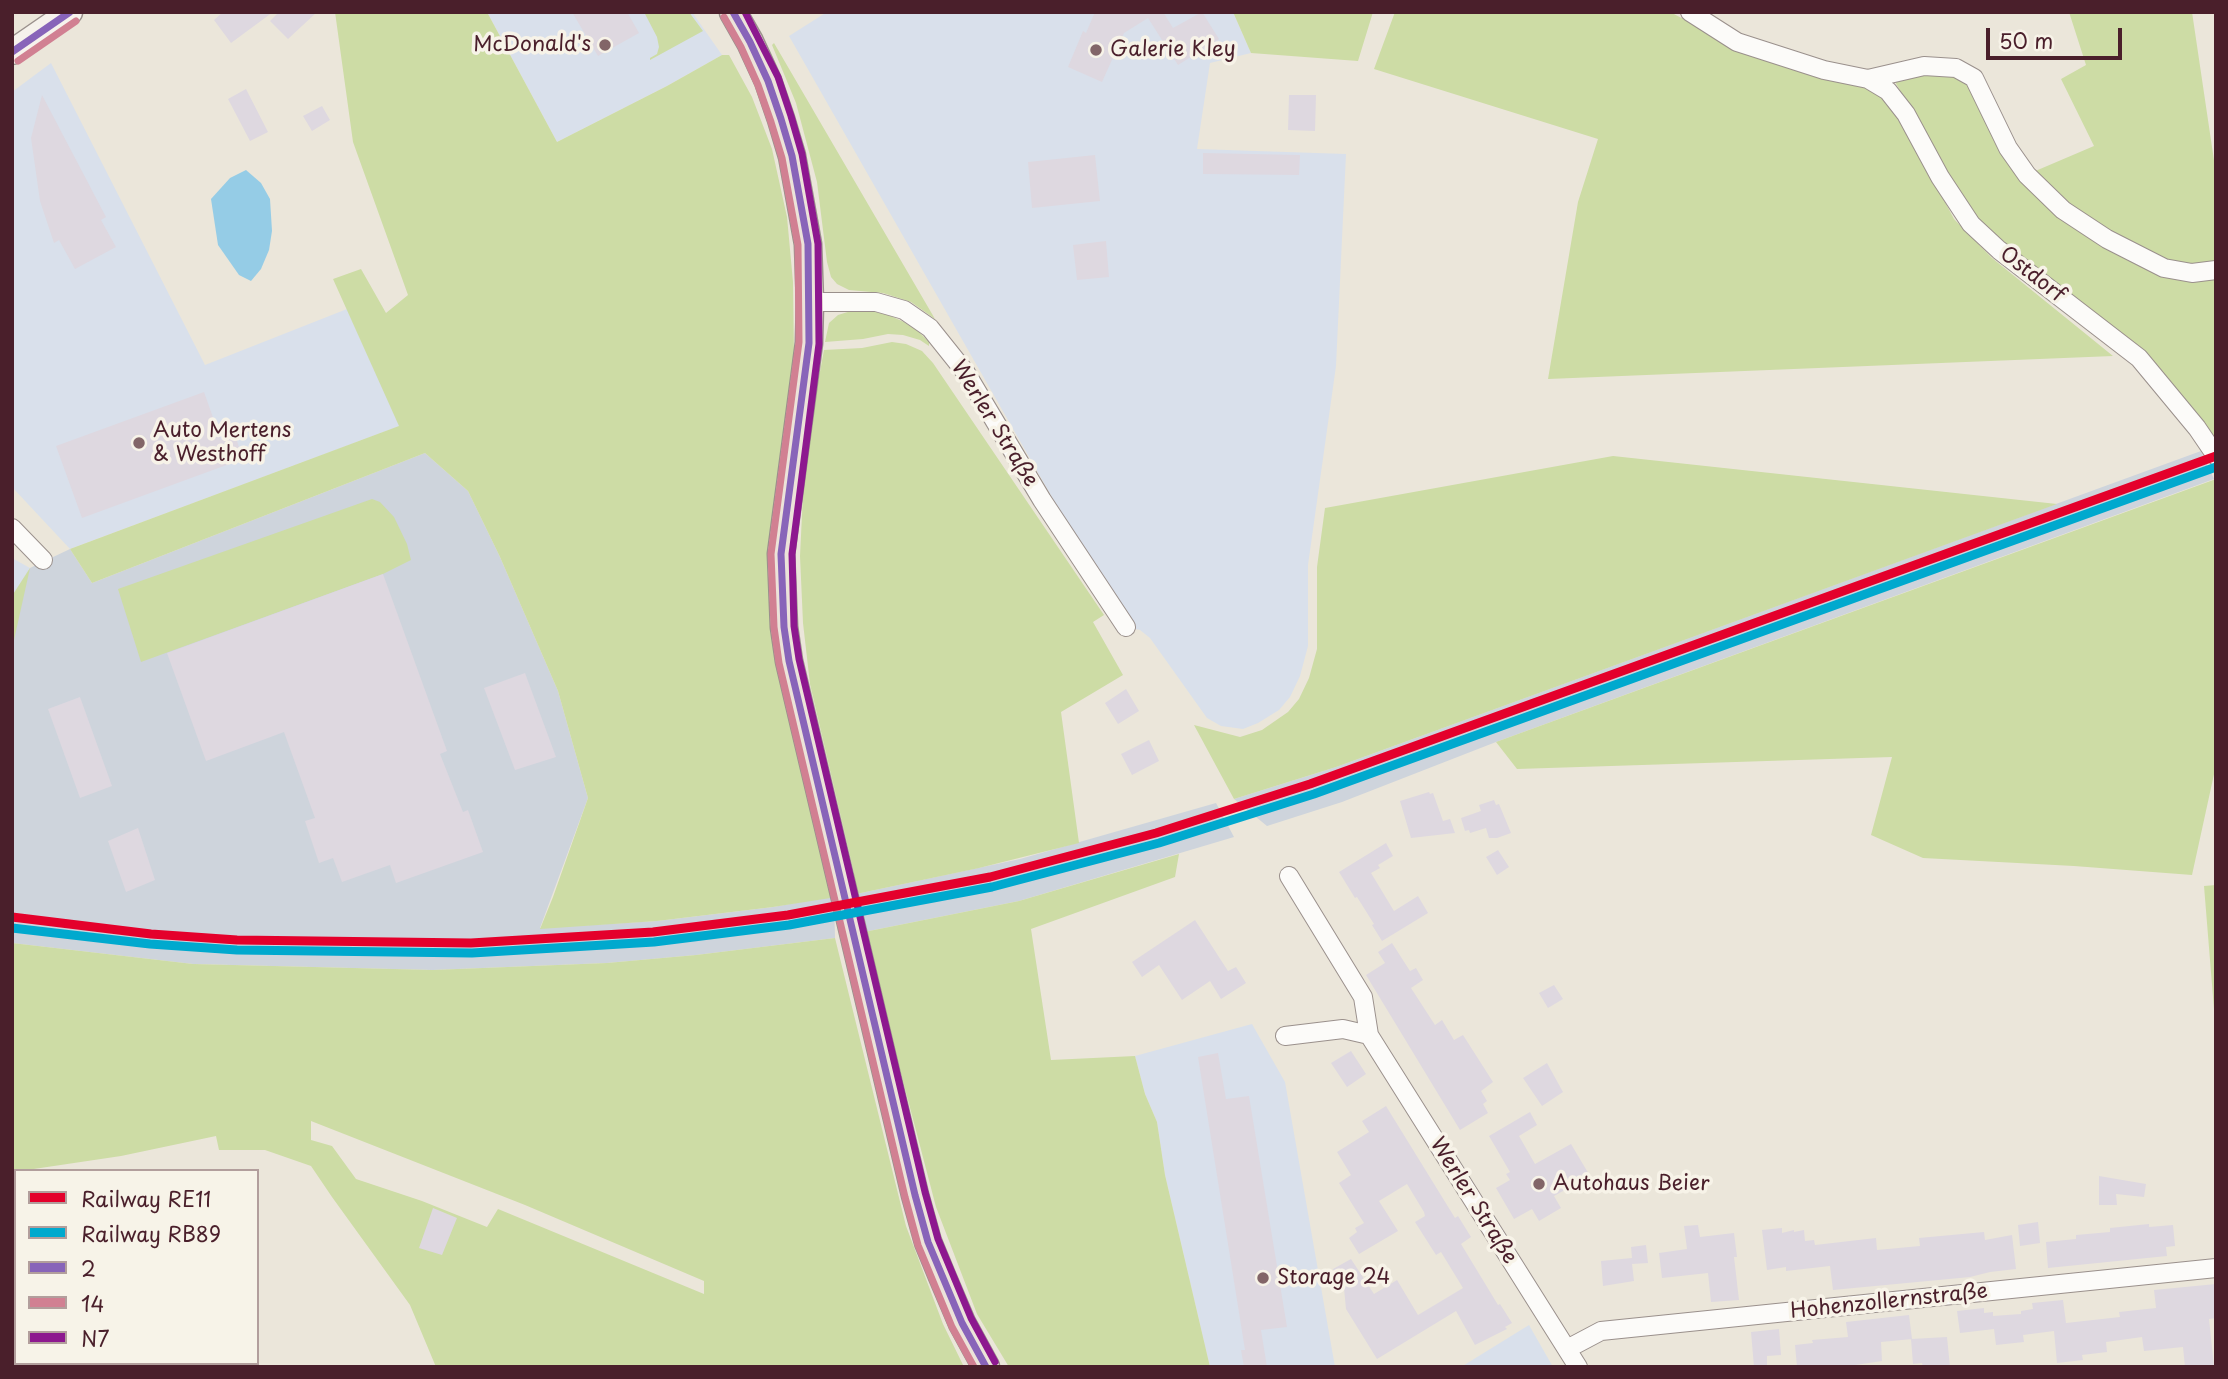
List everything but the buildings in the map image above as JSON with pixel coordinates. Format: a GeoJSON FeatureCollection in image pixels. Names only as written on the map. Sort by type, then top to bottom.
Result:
{"type":"FeatureCollection","features":[{"type":"Feature","properties":{"kind":"main road"},"geometry":{"type":"LineString","coordinates":[[12,52],[70,12]]}},
{"type":"Feature","properties":{"kind":"main road"},"geometry":{"type":"LineString","coordinates":[[733,12],[768,81],[792,156],[804,218],[810,302],[808,343],[781,554],[784,627],[794,689],[915,1195],[929,1242],[962,1323],[986,1367]]}},
{"type":"Feature","properties":{"kind":"street","name":"Ostdorf"},"geometry":{"type":"LineString","coordinates":[[1695,14],[1737,42],[1824,70],[1868,79],[1888,91],[1906,114],[1940,177],[1971,224],[1999,250],[2139,358],[2197,428],[2216,456]]}},
{"type":"Feature","properties":{"kind":"street","name":"Ostdorf"},"geometry":{"type":"LineString","coordinates":[[1868,79],[1924,66],[1956,68],[1974,78],[2008,148],[2027,175],[2063,210],[2107,239],[2164,268],[2192,273],[2216,270]]}},
{"type":"Feature","properties":{"kind":"street","name":"Werler Straße"},"geometry":{"type":"LineString","coordinates":[[810,302],[876,302],[904,310],[930,328],[966,373],[1042,500],[1126,627]]}},
{"type":"Feature","properties":{"kind":"street"},"geometry":{"type":"LineString","coordinates":[[12,528],[43,560]]}},
{"type":"Feature","properties":{"kind":"street","name":"Werler Straße"},"geometry":{"type":"LineString","coordinates":[[1289,876],[1363,997],[1369,1035],[1578,1367]]}},
{"type":"Feature","properties":{"kind":"street"},"geometry":{"type":"LineString","coordinates":[[1285,1036],[1343,1029],[1369,1035]]}},
{"type":"Feature","properties":{"kind":"street","name":"Hohenzollernstraße"},"geometry":{"type":"LineString","coordinates":[[1567,1349],[1601,1331],[2216,1268]]}},
{"type":"Feature","properties":{"kind":"shaded area"},"geometry":{"type":"Polygon","coordinates":[[[487,12],[692,12],[722,55],[557,142],[487,12]]]}},
{"type":"Feature","properties":{"kind":"shaded area"},"geometry":{"type":"Polygon","coordinates":[[[827,12],[1233,12],[1251,53],[1210,63],[1197,149],[1346,154],[1336,366],[1308,565],[1308,646],[1300,676],[1290,697],[1279,710],[1243,729],[1221,726],[1207,718],[1150,638],[1140,630],[1126,627],[789,36],[827,12]]]}},
{"type":"Feature","properties":{"kind":"shaded area"},"geometry":{"type":"Polygon","coordinates":[[[51,63],[205,365],[347,309],[400,426],[70,549],[12,487],[12,92],[51,63]]]}},
{"type":"Feature","properties":{"kind":"shaded area"},"geometry":{"type":"Polygon","coordinates":[[[2201,451],[2214,479],[1496,742],[1342,802],[1267,826],[1234,799],[1336,767],[2201,451]]]}},
{"type":"Feature","properties":{"kind":"shaded area"},"geometry":{"type":"Polygon","coordinates":[[[425,453],[468,491],[500,557],[558,691],[588,798],[540,928],[657,921],[773,907],[834,896],[835,938],[607,963],[433,970],[193,964],[12,943],[12,596],[30,568],[70,549],[92,583],[425,453]]]}},
{"type":"Feature","properties":{"kind":"shaded area"},"geometry":{"type":"Polygon","coordinates":[[[12,558],[30,568],[12,596],[12,558]]]}},
{"type":"Feature","properties":{"kind":"shaded area"},"geometry":{"type":"Polygon","coordinates":[[[1216,803],[1234,837],[1019,901],[864,932],[856,894],[1020,859],[1216,803]]]}},
{"type":"Feature","properties":{"kind":"shaded area"},"geometry":{"type":"Polygon","coordinates":[[[1252,1024],[1285,1082],[1335,1367],[1210,1367],[1165,1175],[1157,1122],[1145,1094],[1135,1056],[1252,1024]]]}},
{"type":"Feature","properties":{"kind":"shaded area"},"geometry":{"type":"Polygon","coordinates":[[[1529,1325],[1553,1367],[1461,1367],[1529,1325]]]}},
{"type":"Feature","properties":{"kind":"green space"},"geometry":{"type":"Polygon","coordinates":[[[335,12],[487,12],[557,142],[722,55],[729,55],[752,97],[772,149],[787,217],[793,282],[794,355],[770,551],[832,875],[854,873],[810,684],[803,623],[800,556],[805,453],[824,350],[862,348],[892,342],[906,344],[922,351],[933,363],[1104,615],[1093,622],[1123,675],[1061,712],[1079,843],[856,894],[657,921],[540,929],[588,798],[558,691],[500,557],[468,491],[425,453],[92,583],[70,549],[399,426],[333,279],[361,269],[386,313],[408,295],[353,142],[335,12]]]}},
{"type":"Feature","properties":{"kind":"green space"},"geometry":{"type":"Polygon","coordinates":[[[644,12],[689,12],[703,31],[650,60],[657,54],[659,47],[657,37],[644,12]]]}},
{"type":"Feature","properties":{"kind":"green space"},"geometry":{"type":"Polygon","coordinates":[[[1233,12],[1373,12],[1358,61],[1251,53],[1233,12]]]}},
{"type":"Feature","properties":{"kind":"green space"},"geometry":{"type":"Polygon","coordinates":[[[1395,12],[1670,12],[1693,24],[1865,84],[1881,93],[1903,122],[1954,219],[1992,258],[2113,356],[1548,379],[1578,202],[1598,139],[1374,69],[1395,12]]]}},
{"type":"Feature","properties":{"kind":"green space"},"geometry":{"type":"Polygon","coordinates":[[[2069,12],[2192,12],[2216,174],[2216,270],[2192,273],[2107,239],[2033,172],[2094,146],[2061,79],[2086,65],[2069,12]]]}},
{"type":"Feature","properties":{"kind":"green space"},"geometry":{"type":"Polygon","coordinates":[[[774,43],[935,319],[911,302],[883,293],[849,290],[837,284],[831,277],[817,182],[796,103],[772,45],[774,43]]]}},
{"type":"Feature","properties":{"kind":"green space"},"geometry":{"type":"Polygon","coordinates":[[[1924,75],[1953,75],[1967,83],[2003,150],[2105,244],[2216,273],[2216,439],[2135,347],[2023,261],[1969,211],[1894,80],[1924,75]]]}},
{"type":"Feature","properties":{"kind":"green space"},"geometry":{"type":"Polygon","coordinates":[[[851,311],[886,314],[904,322],[919,332],[929,342],[929,346],[903,335],[888,334],[825,342],[829,323],[838,315],[851,311]]]}},
{"type":"Feature","properties":{"kind":"green space"},"geometry":{"type":"Polygon","coordinates":[[[1613,456],[2057,504],[1336,767],[1234,799],[1194,725],[1240,737],[1262,730],[1288,712],[1299,699],[1309,678],[1317,649],[1317,567],[1325,508],[1613,456]]]}},
{"type":"Feature","properties":{"kind":"green space"},"geometry":{"type":"Polygon","coordinates":[[[2216,479],[2216,765],[2192,875],[1923,858],[1871,835],[1892,757],[1517,769],[1496,742],[2216,479]]]}},
{"type":"Feature","properties":{"kind":"green space"},"geometry":{"type":"Polygon","coordinates":[[[372,499],[380,502],[394,517],[407,544],[411,560],[383,574],[141,662],[118,589],[372,499]]]}},
{"type":"Feature","properties":{"kind":"green space"},"geometry":{"type":"Polygon","coordinates":[[[30,568],[12,649],[12,596],[30,568]]]}},
{"type":"Feature","properties":{"kind":"green space"},"geometry":{"type":"Polygon","coordinates":[[[1179,854],[1175,877],[1031,929],[1051,1060],[1135,1056],[1145,1094],[1157,1122],[1165,1175],[1210,1367],[1009,1367],[977,1314],[936,1207],[864,932],[1019,901],[1179,854]]]}},
{"type":"Feature","properties":{"kind":"green space"},"geometry":{"type":"Polygon","coordinates":[[[2216,885],[2216,1034],[2204,886],[2216,885]]]}},
{"type":"Feature","properties":{"kind":"green space"},"geometry":{"type":"Polygon","coordinates":[[[835,938],[906,1226],[943,1324],[964,1367],[436,1367],[410,1305],[311,1166],[265,1150],[219,1150],[216,1136],[121,1156],[12,1170],[12,943],[193,964],[433,970],[607,963],[835,938]],[[311,1121],[311,1140],[332,1146],[356,1179],[487,1227],[498,1209],[704,1294],[704,1281],[525,1205],[311,1121]]]}},
{"type":"Feature","properties":{"kind":"green space"},"geometry":{"type":"Polygon","coordinates":[[[14,1183],[14,1365],[82,1367],[12,1367],[14,1183]]]}},
{"type":"Feature","properties":{"kind":"water"},"geometry":{"type":"Polygon","coordinates":[[[246,170],[261,183],[270,199],[272,231],[269,250],[261,269],[251,281],[239,275],[218,245],[211,199],[230,178],[246,170]]]}},
{"type":"Feature","properties":{"kind":"rail line","name":"RE11"},"geometry":{"type":"LineString","coordinates":[[12,917],[151,934],[237,940],[471,943],[653,932],[788,915],[990,877],[1156,833],[1310,784],[2216,456]]}},
{"type":"Feature","properties":{"kind":"rail line","name":"RB89"},"geometry":{"type":"LineString","coordinates":[[12,928],[150,944],[237,950],[472,953],[654,942],[789,925],[992,887],[1159,843],[1314,794],[2216,467]]}},
{"type":"Feature","properties":{"kind":"transit line","name":"2"},"geometry":{"type":"LineString","coordinates":[[12,52],[70,12]]}},
{"type":"Feature","properties":{"kind":"transit line","name":"2"},"geometry":{"type":"LineString","coordinates":[[733,12],[768,81],[781,119],[792,156],[808,244],[809,343],[781,554],[784,627],[789,661],[928,1242],[962,1323],[986,1367]]}},
{"type":"Feature","properties":{"kind":"transit line","name":"N7"},"geometry":{"type":"LineString","coordinates":[[745,12],[778,77],[791,116],[802,154],[818,244],[819,344],[792,554],[794,626],[799,659],[938,1239],[971,1318],[995,1362]]}},
{"type":"Feature","properties":{"kind":"transit line","name":"14"},"geometry":{"type":"LineString","coordinates":[[724,17],[741,47],[771,122],[782,158],[798,245],[799,342],[771,554],[774,627],[779,663],[918,1245],[952,1327],[974,1367]]}},
{"type":"Feature","properties":{"kind":"transit line","name":"14"},"geometry":{"type":"LineString","coordinates":[[18,61],[76,21]]}},
{"type":"Feature","properties":{"kind":"place","name":"McDonald's"},"geometry":{"type":"Point","coordinates":[605,45]}},
{"type":"Feature","properties":{"kind":"place","name":"Galerie Kley"},"geometry":{"type":"Point","coordinates":[1096,50]}},
{"type":"Feature","properties":{"kind":"place","name":"Auto Mertens & Westhoff"},"geometry":{"type":"Point","coordinates":[139,443]}},
{"type":"Feature","properties":{"kind":"place","name":"Autohaus Beier"},"geometry":{"type":"Point","coordinates":[1539,1184]}},
{"type":"Feature","properties":{"kind":"place","name":"Storage 24"},"geometry":{"type":"Point","coordinates":[1263,1278]}}]}
